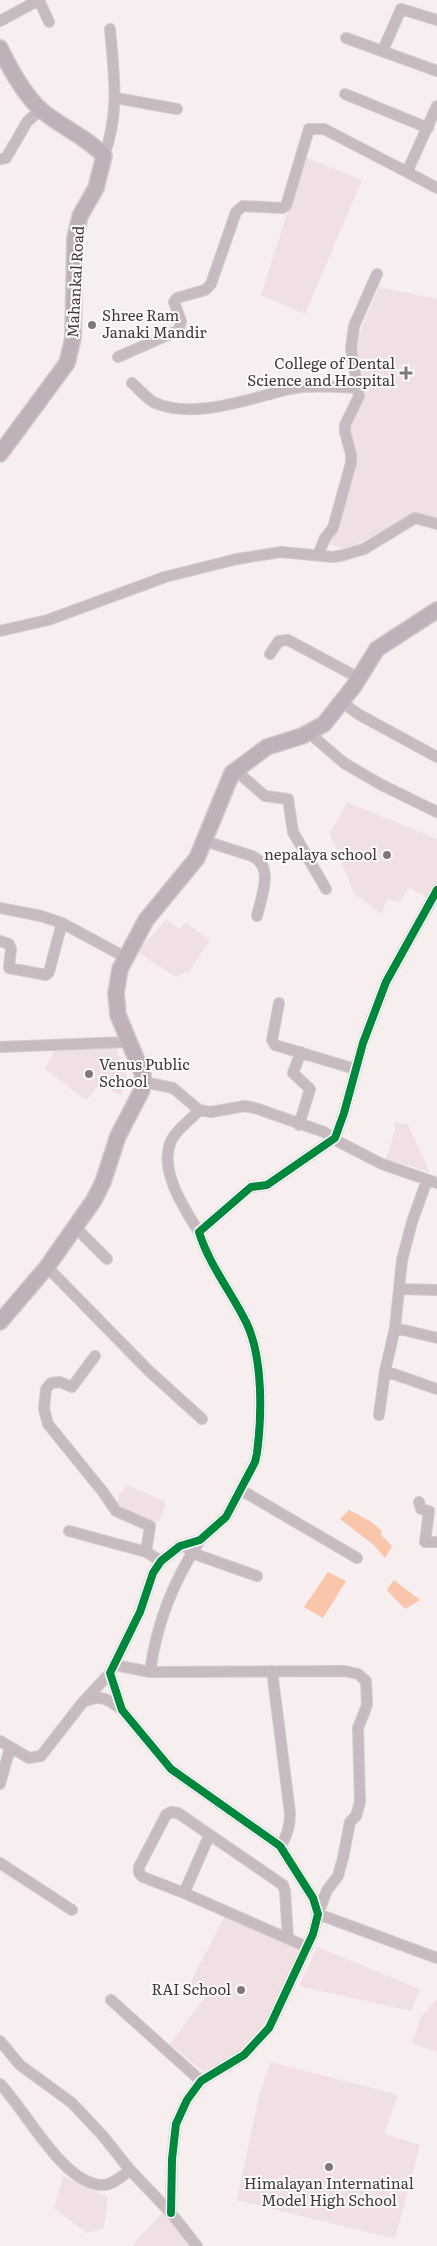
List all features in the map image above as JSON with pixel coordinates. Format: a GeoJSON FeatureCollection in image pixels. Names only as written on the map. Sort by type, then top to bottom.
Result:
{"type":"FeatureCollection","features":[{"type":"Feature","properties":{"kind":"main road"},"geometry":{"type":"LineString","coordinates":[[0,48],[17,78],[41,109],[95,146],[104,156]]}},
{"type":"Feature","properties":{"kind":"main road","name":"Mahankal Road"},"geometry":{"type":"LineString","coordinates":[[3,446],[67,363],[74,338],[75,238],[80,216],[96,188],[104,156]]}},
{"type":"Feature","properties":{"kind":"main road"},"geometry":{"type":"LineString","coordinates":[[0,1322],[47,1267],[99,1191],[118,1136],[142,1090],[144,1082],[118,1015],[116,992],[125,957],[146,920],[197,858],[228,780],[235,770],[267,747],[309,733],[331,718],[377,649],[437,610]]}},
{"type":"Feature","properties":{"kind":"street"},"geometry":{"type":"LineString","coordinates":[[0,21],[39,0],[49,22]]}},
{"type":"Feature","properties":{"kind":"street"},"geometry":{"type":"LineString","coordinates":[[383,50],[401,9],[437,20]]}},
{"type":"Feature","properties":{"kind":"street"},"geometry":{"type":"LineString","coordinates":[[104,156],[112,133],[116,98],[110,29]]}},
{"type":"Feature","properties":{"kind":"street"},"geometry":{"type":"LineString","coordinates":[[346,38],[437,71]]}},
{"type":"Feature","properties":{"kind":"street"},"geometry":{"type":"LineString","coordinates":[[345,94],[428,128]]}},
{"type":"Feature","properties":{"kind":"street"},"geometry":{"type":"LineString","coordinates":[[116,98],[177,109]]}},
{"type":"Feature","properties":{"kind":"street"},"geometry":{"type":"LineString","coordinates":[[407,172],[437,106]]}},
{"type":"Feature","properties":{"kind":"street"},"geometry":{"type":"LineString","coordinates":[[0,159],[6,158],[12,151],[23,128],[41,109]]}},
{"type":"Feature","properties":{"kind":"street"},"geometry":{"type":"LineString","coordinates":[[118,357],[179,330],[181,321],[174,302],[177,298],[205,290],[211,284],[236,212],[243,206],[282,208],[286,206],[290,201],[309,129],[324,129],[437,188]]}},
{"type":"Feature","properties":{"kind":"street"},"geometry":{"type":"LineString","coordinates":[[318,555],[325,538],[333,528],[351,463],[352,454],[345,432],[346,425],[358,400],[358,388],[351,349],[354,326],[377,274]]}},
{"type":"Feature","properties":{"kind":"street"},"geometry":{"type":"LineString","coordinates":[[132,383],[153,402],[164,406],[185,408],[231,406],[291,389],[358,388]]}},
{"type":"Feature","properties":{"kind":"street"},"geometry":{"type":"LineString","coordinates":[[0,631],[48,620],[165,578],[237,559],[282,552],[333,557],[364,549],[415,518],[437,524]]}},
{"type":"Feature","properties":{"kind":"street"},"geometry":{"type":"LineString","coordinates":[[270,654],[279,641],[288,640],[359,678]]}},
{"type":"Feature","properties":{"kind":"street"},"geometry":{"type":"LineString","coordinates":[[342,702],[358,714],[437,757]]}},
{"type":"Feature","properties":{"kind":"street"},"geometry":{"type":"LineString","coordinates":[[309,733],[344,763],[380,784],[437,812]]}},
{"type":"Feature","properties":{"kind":"street"},"geometry":{"type":"LineString","coordinates":[[235,770],[265,796],[288,800],[293,832],[326,889]]}},
{"type":"Feature","properties":{"kind":"street"},"geometry":{"type":"LineString","coordinates":[[205,841],[252,856],[259,859],[264,866],[265,876],[257,916]]}},
{"type":"Feature","properties":{"kind":"street"},"geometry":{"type":"LineString","coordinates":[[199,1232],[251,1187],[267,1185],[335,1138],[344,1113],[355,1069],[386,982],[437,890]]}},
{"type":"Feature","properties":{"kind":"street"},"geometry":{"type":"LineString","coordinates":[[0,908],[62,923],[125,957]]}},
{"type":"Feature","properties":{"kind":"street"},"geometry":{"type":"LineString","coordinates":[[0,941],[9,944],[12,949],[9,968],[46,974],[49,972],[62,923]]}},
{"type":"Feature","properties":{"kind":"street"},"geometry":{"type":"LineString","coordinates":[[279,1003],[272,1040],[275,1045],[355,1069]]}},
{"type":"Feature","properties":{"kind":"street"},"geometry":{"type":"LineString","coordinates":[[0,1047],[128,1042]]}},
{"type":"Feature","properties":{"kind":"street"},"geometry":{"type":"LineString","coordinates":[[300,1052],[293,1074],[310,1089],[300,1125]]}},
{"type":"Feature","properties":{"kind":"street"},"geometry":{"type":"LineString","coordinates":[[144,1082],[173,1088],[199,1110],[211,1112],[245,1106],[324,1132],[382,1164],[432,1182],[407,1241],[402,1260],[395,1328],[385,1370],[379,1415]]}},
{"type":"Feature","properties":{"kind":"street"},"geometry":{"type":"LineString","coordinates":[[150,1672],[155,1638],[167,1601],[200,1540],[226,1517],[258,1453],[259,1370],[247,1325],[204,1248],[199,1232],[178,1195],[167,1158],[173,1137],[199,1110]]}},
{"type":"Feature","properties":{"kind":"street"},"geometry":{"type":"LineString","coordinates":[[75,1227],[108,1260]]}},
{"type":"Feature","properties":{"kind":"street"},"geometry":{"type":"LineString","coordinates":[[47,1267],[149,1371],[202,1419]]}},
{"type":"Feature","properties":{"kind":"street"},"geometry":{"type":"LineString","coordinates":[[400,1289],[437,1290]]}},
{"type":"Feature","properties":{"kind":"street"},"geometry":{"type":"LineString","coordinates":[[395,1328],[437,1338]]}},
{"type":"Feature","properties":{"kind":"street"},"geometry":{"type":"LineString","coordinates":[[95,1356],[72,1387],[60,1382],[51,1383],[46,1389],[44,1409],[48,1424],[103,1492],[116,1512],[150,1526],[146,1552]]}},
{"type":"Feature","properties":{"kind":"street"},"geometry":{"type":"LineString","coordinates":[[385,1370],[437,1389]]}},
{"type":"Feature","properties":{"kind":"street"},"geometry":{"type":"LineString","coordinates":[[241,1490],[358,1558]]}},
{"type":"Feature","properties":{"kind":"street"},"geometry":{"type":"LineString","coordinates":[[418,1502],[421,1509],[429,1511],[425,1542],[437,1542]]}},
{"type":"Feature","properties":{"kind":"street"},"geometry":{"type":"LineString","coordinates":[[69,1531],[146,1552],[161,1561]]}},
{"type":"Feature","properties":{"kind":"street"},"geometry":{"type":"LineString","coordinates":[[0,1741],[29,1758],[41,1756],[83,1702],[113,1669],[140,1612],[154,1573],[161,1561],[184,1545],[200,1540]]}},
{"type":"Feature","properties":{"kind":"street"},"geometry":{"type":"LineString","coordinates":[[184,1545],[192,1552],[257,1576]]}},
{"type":"Feature","properties":{"kind":"street"},"geometry":{"type":"LineString","coordinates":[[113,1669],[150,1672],[345,1671],[358,1674],[366,1681],[368,1705],[358,1728],[360,1802],[356,1816],[350,1822],[344,1858],[338,1876],[327,1890],[307,1947],[269,2028],[244,2055],[201,2081],[187,2100],[176,2124],[172,2159],[171,2213]]}},
{"type":"Feature","properties":{"kind":"street"},"geometry":{"type":"LineString","coordinates":[[113,1669],[122,1710]]}},
{"type":"Feature","properties":{"kind":"street"},"geometry":{"type":"LineString","coordinates":[[272,1671],[290,1813],[290,1824],[286,1838],[280,1846]]}},
{"type":"Feature","properties":{"kind":"street"},"geometry":{"type":"LineString","coordinates":[[83,1702],[93,1698],[110,1700],[122,1710],[172,1769],[280,1846],[313,1898],[318,1914]]}},
{"type":"Feature","properties":{"kind":"street"},"geometry":{"type":"LineString","coordinates":[[0,1784],[10,1748]]}},
{"type":"Feature","properties":{"kind":"street"},"geometry":{"type":"LineString","coordinates":[[288,1938],[286,1891],[283,1885],[178,1813],[171,1812],[166,1815],[139,1867],[139,1873],[143,1877],[184,1892],[307,1947]]}},
{"type":"Feature","properties":{"kind":"street"},"geometry":{"type":"LineString","coordinates":[[184,1892],[209,1836]]}},
{"type":"Feature","properties":{"kind":"street"},"geometry":{"type":"LineString","coordinates":[[0,1863],[72,1910]]}},
{"type":"Feature","properties":{"kind":"street"},"geometry":{"type":"LineString","coordinates":[[318,1914],[437,1958]]}},
{"type":"Feature","properties":{"kind":"street"},"geometry":{"type":"LineString","coordinates":[[111,2000],[201,2081]]}},
{"type":"Feature","properties":{"kind":"street"},"geometry":{"type":"LineString","coordinates":[[0,2041],[20,2065],[72,2103],[103,2136],[130,2170],[171,2213],[197,2246]]}},
{"type":"Feature","properties":{"kind":"street"},"geometry":{"type":"LineString","coordinates":[[0,2084],[69,2170],[103,2185],[112,2183],[130,2170]]}},
{"type":"Feature","properties":{"kind":"shaded area"},"geometry":{"type":"Polygon","coordinates":[[[305,157],[362,180],[305,314],[261,295],[305,157]]]}},
{"type":"Feature","properties":{"kind":"shaded area"},"geometry":{"type":"Polygon","coordinates":[[[379,287],[437,299],[437,520],[416,513],[346,550],[326,543],[353,466],[354,445],[350,427],[366,391],[355,342],[379,287]]]}},
{"type":"Feature","properties":{"kind":"shaded area","name":"nepalaya school"},"geometry":{"type":"Polygon","coordinates":[[[347,802],[437,839],[437,884],[428,898],[409,887],[400,902],[388,899],[381,914],[354,893],[330,834],[347,802]]]}},
{"type":"Feature","properties":{"kind":"shaded area"},"geometry":{"type":"Polygon","coordinates":[[[167,919],[179,929],[186,923],[210,940],[190,970],[176,977],[137,952],[167,919]]]}},
{"type":"Feature","properties":{"kind":"shaded area","name":"Venus Public School"},"geometry":{"type":"Polygon","coordinates":[[[115,1045],[128,1080],[121,1096],[101,1083],[86,1100],[45,1069],[56,1047],[115,1045]]]}},
{"type":"Feature","properties":{"kind":"shaded area"},"geometry":{"type":"Polygon","coordinates":[[[395,1122],[408,1125],[430,1172],[386,1159],[395,1131],[395,1122]]]}},
{"type":"Feature","properties":{"kind":"shaded area"},"geometry":{"type":"Polygon","coordinates":[[[127,1485],[166,1502],[160,1521],[144,1523],[117,1507],[119,1495],[127,1485]]]}},
{"type":"Feature","properties":{"kind":"shaded area"},"geometry":{"type":"Polygon","coordinates":[[[349,1510],[370,1521],[382,1531],[381,1535],[392,1546],[385,1558],[374,1545],[340,1519],[349,1510]]]}},
{"type":"Feature","properties":{"kind":"shaded area"},"geometry":{"type":"Polygon","coordinates":[[[328,1572],[346,1581],[323,1618],[304,1607],[328,1572]]]}},
{"type":"Feature","properties":{"kind":"shaded area"},"geometry":{"type":"Polygon","coordinates":[[[394,1580],[420,1600],[405,1609],[387,1590],[394,1580]]]}},
{"type":"Feature","properties":{"kind":"shaded area","name":"RAI School"},"geometry":{"type":"Polygon","coordinates":[[[225,1916],[304,1949],[273,2011],[250,2043],[220,2066],[202,2071],[170,2044],[207,1995],[189,1985],[225,1916]]]}},
{"type":"Feature","properties":{"kind":"shaded area"},"geometry":{"type":"Polygon","coordinates":[[[317,1947],[420,1989],[411,2011],[299,1986],[317,1947]]]}},
{"type":"Feature","properties":{"kind":"shaded area"},"geometry":{"type":"Polygon","coordinates":[[[437,1999],[437,2052],[412,2043],[421,2017],[437,1999]]]}},
{"type":"Feature","properties":{"kind":"shaded area","name":"Himalayan Internatinal Model High School"},"geometry":{"type":"Polygon","coordinates":[[[271,2062],[398,2095],[384,2134],[420,2145],[395,2239],[237,2200],[260,2092],[271,2062]]]}},
{"type":"Feature","properties":{"kind":"shaded area"},"geometry":{"type":"Polygon","coordinates":[[[63,2176],[108,2197],[104,2228],[87,2233],[54,2208],[63,2176]]]}},
{"type":"Feature","properties":{"kind":"shaded area"},"geometry":{"type":"Polygon","coordinates":[[[167,2208],[193,2246],[133,2246],[136,2241],[167,2208]]]}},
{"type":"Feature","properties":{"kind":"cycle path"},"geometry":{"type":"LineString","coordinates":[[171,2213],[172,2159],[176,2124],[187,2100],[201,2081],[244,2055],[269,2028],[313,1934],[318,1914],[313,1898],[280,1846],[171,1769],[122,1710],[110,1673],[140,1612],[153,1573],[161,1561],[180,1546],[200,1540],[226,1517],[255,1462],[257,1453],[260,1422],[260,1387],[259,1370],[252,1338],[247,1324],[209,1256],[199,1232],[251,1187],[267,1185],[335,1138],[344,1113],[363,1043],[386,982],[437,890]]}},
{"type":"Feature","properties":{"kind":"place","name":"Shree Ram Janaki Mandir"},"geometry":{"type":"Point","coordinates":[92,325]}},
{"type":"Feature","properties":{"kind":"place","name":"College of Dental Science and Hospital"},"geometry":{"type":"Point","coordinates":[406,373]}},
{"type":"Feature","properties":{"kind":"place","name":"nepalaya school"},"geometry":{"type":"Point","coordinates":[387,855]}},
{"type":"Feature","properties":{"kind":"place","name":"Venus Public School"},"geometry":{"type":"Point","coordinates":[89,1074]}},
{"type":"Feature","properties":{"kind":"place","name":"RAI School"},"geometry":{"type":"Point","coordinates":[241,1990]}},
{"type":"Feature","properties":{"kind":"place","name":"Himalayan Internatinal Model High School"},"geometry":{"type":"Point","coordinates":[329,2167]}}]}
